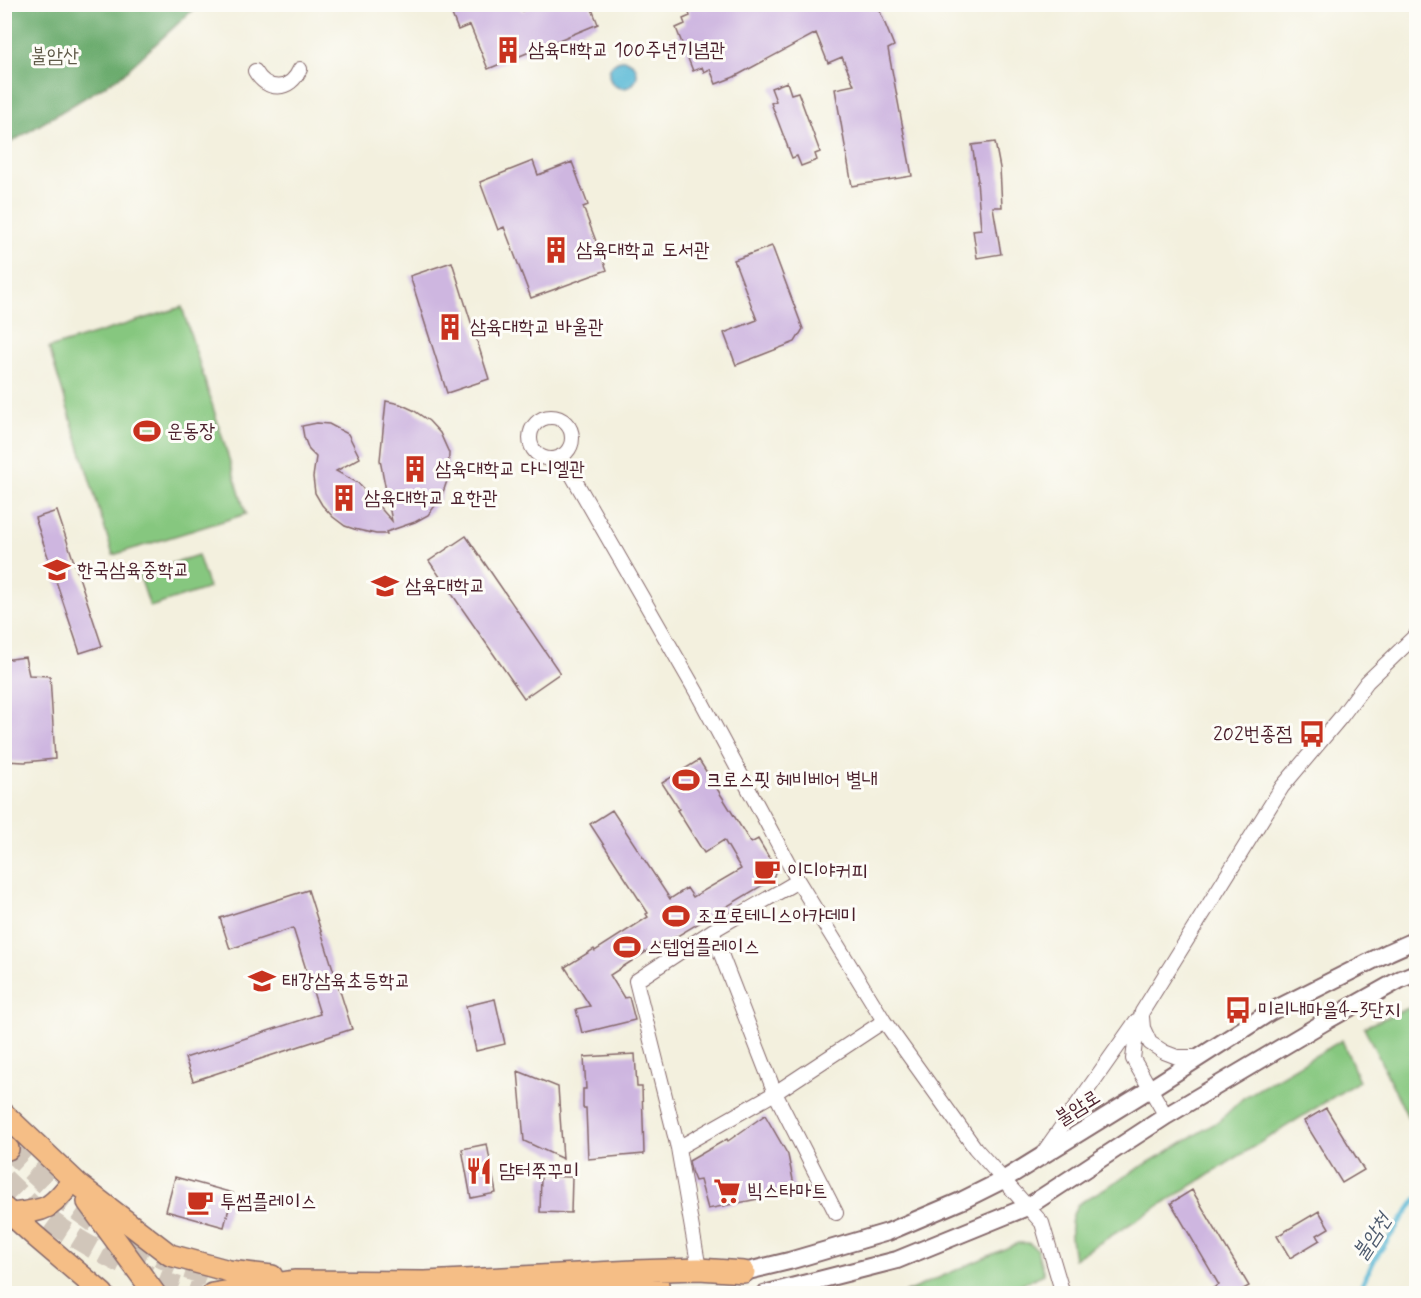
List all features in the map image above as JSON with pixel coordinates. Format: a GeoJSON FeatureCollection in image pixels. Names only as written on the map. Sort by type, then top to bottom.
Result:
{"type":"FeatureCollection","features":[{"type":"Feature","properties":{"kind":"main road"},"geometry":{"type":"LineString","coordinates":[[4,1114],[68,1178],[95,1209],[155,1293]]}},
{"type":"Feature","properties":{"kind":"main road"},"geometry":{"type":"LineString","coordinates":[[8,1211],[43,1210],[57,1201],[68,1178]]}},
{"type":"Feature","properties":{"kind":"main road"},"geometry":{"type":"LineString","coordinates":[[68,1178],[170,1255],[229,1271],[314,1281]]}},
{"type":"Feature","properties":{"kind":"main road"},"geometry":{"type":"LineString","coordinates":[[8,1211],[103,1293]]}},
{"type":"Feature","properties":{"kind":"main road"},"geometry":{"type":"LineString","coordinates":[[212,1293],[294,1281],[425,1282],[699,1269],[744,1272]]}},
{"type":"Feature","properties":{"kind":"main road"},"geometry":{"type":"LineString","coordinates":[[521,1293],[685,1282],[744,1272]]}},
{"type":"Feature","properties":{"kind":"main road"},"geometry":{"type":"LineString","coordinates":[[273,1293],[276,1288],[291,1283],[314,1281]]}},
{"type":"Feature","properties":{"kind":"street"},"geometry":{"type":"LineString","coordinates":[[255,71],[264,83],[278,87],[292,81],[300,69]]}},
{"type":"Feature","properties":{"kind":"street"},"geometry":{"type":"LineString","coordinates":[[561,456],[697,693],[798,881],[884,1021],[975,1148],[1042,1223],[1063,1293]]}},
{"type":"Feature","properties":{"kind":"street"},"geometry":{"type":"LineString","coordinates":[[1041,1156],[1142,1012],[1282,787],[1341,717],[1367,682],[1416,635]]}},
{"type":"Feature","properties":{"kind":"street"},"geometry":{"type":"LineString","coordinates":[[699,1269],[678,1148],[636,981],[712,931],[798,881]]}},
{"type":"Feature","properties":{"kind":"street"},"geometry":{"type":"LineString","coordinates":[[712,931],[776,1093],[836,1213]]}},
{"type":"Feature","properties":{"kind":"street","name":"불암로"},"geometry":{"type":"LineString","coordinates":[[744,1272],[888,1232],[963,1200],[1003,1180],[1270,1012],[1416,940]]}},
{"type":"Feature","properties":{"kind":"street"},"geometry":{"type":"LineString","coordinates":[[764,1293],[897,1260],[1027,1207],[1166,1116],[1326,1021],[1416,973]]}},
{"type":"Feature","properties":{"kind":"street"},"geometry":{"type":"LineString","coordinates":[[1142,1012],[1143,1028],[1150,1043],[1177,1057],[1199,1057]]}},
{"type":"Feature","properties":{"kind":"street"},"geometry":{"type":"LineString","coordinates":[[1142,1012],[1133,1059],[1166,1116]]}},
{"type":"Feature","properties":{"kind":"street"},"geometry":{"type":"LineString","coordinates":[[678,1148],[776,1093],[884,1021]]}},
{"type":"Feature","properties":{"kind":"green space","name":"불암산"},"geometry":{"type":"Polygon","coordinates":[[[4,5],[198,5],[121,76],[5,146],[4,5]]]}},
{"type":"Feature","properties":{"kind":"green space","name":"운동장"},"geometry":{"type":"Polygon","coordinates":[[[182,307],[246,514],[113,555],[49,348],[182,307]]]}},
{"type":"Feature","properties":{"kind":"green space"},"geometry":{"type":"Polygon","coordinates":[[[198,555],[209,588],[150,607],[139,574],[198,555]]]}},
{"type":"Feature","properties":{"kind":"green space"},"geometry":{"type":"Polygon","coordinates":[[[1416,1005],[1416,1134],[1364,1027],[1416,1005]]]}},
{"type":"Feature","properties":{"kind":"green space"},"geometry":{"type":"Polygon","coordinates":[[[1342,1040],[1359,1081],[1074,1259],[1071,1224],[1078,1204],[1219,1121],[1243,1098],[1342,1040]]]}},
{"type":"Feature","properties":{"kind":"green space"},"geometry":{"type":"Polygon","coordinates":[[[1018,1243],[1029,1243],[1037,1250],[1044,1274],[1001,1293],[904,1293],[1018,1243]]]}},
{"type":"Feature","properties":{"kind":"water"},"geometry":{"type":"Polygon","coordinates":[[[623,60],[633,64],[637,74],[633,84],[623,88],[613,84],[609,74],[613,64],[623,60]]]}},
{"type":"Feature","properties":{"kind":"building","name":"삼육대학교 100주년기념관"},"geometry":{"type":"Polygon","coordinates":[[[448,4],[519,4],[522,11],[537,4],[590,4],[598,24],[488,69],[470,25],[458,30],[448,4]]]}},
{"type":"Feature","properties":{"kind":"building"},"geometry":{"type":"Polygon","coordinates":[[[686,4],[877,4],[894,46],[888,49],[912,176],[852,186],[835,89],[854,85],[842,57],[828,63],[816,33],[734,77],[716,84],[710,69],[704,72],[702,67],[693,71],[676,28],[685,24],[683,19],[690,16],[686,4]]]}},
{"type":"Feature","properties":{"kind":"building"},"geometry":{"type":"Polygon","coordinates":[[[787,82],[791,94],[798,92],[820,152],[815,154],[817,160],[801,166],[797,156],[792,158],[771,103],[776,101],[771,88],[787,82]]]}},
{"type":"Feature","properties":{"kind":"building"},"geometry":{"type":"Polygon","coordinates":[[[995,142],[1000,168],[1002,207],[993,207],[1001,254],[977,258],[973,230],[981,229],[978,181],[972,145],[995,142]]]}},
{"type":"Feature","properties":{"kind":"building","name":"삼육대학교 도서관"},"geometry":{"type":"Polygon","coordinates":[[[533,161],[538,175],[572,162],[588,205],[583,207],[607,270],[531,298],[504,227],[498,230],[480,182],[533,161]]]}},
{"type":"Feature","properties":{"kind":"building"},"geometry":{"type":"Polygon","coordinates":[[[772,246],[803,329],[795,342],[736,365],[724,333],[757,320],[734,260],[772,246]]]}},
{"type":"Feature","properties":{"kind":"building","name":"삼육대학교 바울관"},"geometry":{"type":"Polygon","coordinates":[[[452,262],[489,379],[447,393],[410,276],[452,262]]]}},
{"type":"Feature","properties":{"kind":"building"},"geometry":{"type":"Polygon","coordinates":[[[386,401],[413,410],[429,421],[440,433],[449,453],[448,478],[441,498],[428,515],[386,532],[387,534],[376,534],[345,526],[322,505],[315,493],[313,477],[316,457],[309,450],[302,426],[317,423],[329,424],[348,434],[360,458],[336,471],[358,483],[392,521],[380,460],[386,401]]]}},
{"type":"Feature","properties":{"kind":"building"},"geometry":{"type":"Polygon","coordinates":[[[57,511],[102,646],[80,653],[35,518],[57,511]]]}},
{"type":"Feature","properties":{"kind":"building"},"geometry":{"type":"Polygon","coordinates":[[[466,536],[560,673],[524,698],[429,561],[466,536]]]}},
{"type":"Feature","properties":{"kind":"building"},"geometry":{"type":"Polygon","coordinates":[[[25,657],[29,675],[50,676],[55,759],[25,762],[4,761],[4,660],[25,657]]]}},
{"type":"Feature","properties":{"kind":"building"},"geometry":{"type":"Polygon","coordinates":[[[699,760],[751,843],[758,839],[776,869],[773,879],[664,944],[663,941],[610,975],[624,998],[629,997],[635,1020],[582,1033],[576,1009],[590,1006],[565,967],[648,917],[646,914],[648,913],[590,824],[612,810],[670,899],[687,888],[693,897],[741,869],[724,840],[704,853],[662,783],[699,760]]]}},
{"type":"Feature","properties":{"kind":"building"},"geometry":{"type":"Polygon","coordinates":[[[308,890],[352,1029],[193,1081],[185,1058],[320,1014],[293,928],[230,949],[220,918],[308,890]]]}},
{"type":"Feature","properties":{"kind":"building"},"geometry":{"type":"Polygon","coordinates":[[[495,999],[505,1044],[476,1051],[466,1006],[495,999]]]}},
{"type":"Feature","properties":{"kind":"building"},"geometry":{"type":"Polygon","coordinates":[[[635,1054],[637,1087],[642,1087],[644,1154],[588,1159],[586,1108],[583,1108],[583,1089],[586,1089],[584,1057],[635,1054]]]}},
{"type":"Feature","properties":{"kind":"building"},"geometry":{"type":"Polygon","coordinates":[[[518,1071],[558,1087],[563,1159],[524,1141],[518,1071]]]}},
{"type":"Feature","properties":{"kind":"building"},"geometry":{"type":"Polygon","coordinates":[[[1326,1108],[1364,1170],[1342,1183],[1304,1121],[1326,1108]]]}},
{"type":"Feature","properties":{"kind":"building"},"geometry":{"type":"Polygon","coordinates":[[[765,1115],[788,1155],[795,1190],[759,1200],[708,1209],[700,1180],[695,1181],[689,1161],[727,1139],[728,1141],[765,1115]]]}},
{"type":"Feature","properties":{"kind":"building","name":"담터쭈꾸미"},"geometry":{"type":"Polygon","coordinates":[[[487,1144],[496,1193],[471,1198],[462,1149],[487,1144]]]}},
{"type":"Feature","properties":{"kind":"building"},"geometry":{"type":"Polygon","coordinates":[[[541,1176],[572,1177],[571,1213],[540,1212],[541,1176]]]}},
{"type":"Feature","properties":{"kind":"building","name":"투썸플레이스"},"geometry":{"type":"Polygon","coordinates":[[[175,1177],[233,1193],[224,1227],[166,1211],[175,1177]]]}},
{"type":"Feature","properties":{"kind":"building"},"geometry":{"type":"Polygon","coordinates":[[[1192,1190],[1249,1286],[1236,1293],[1204,1293],[1219,1285],[1171,1203],[1192,1190]]]}},
{"type":"Feature","properties":{"kind":"building"},"geometry":{"type":"Polygon","coordinates":[[[1319,1211],[1329,1228],[1317,1235],[1320,1240],[1290,1258],[1277,1236],[1319,1211]]]}},
{"type":"Feature","properties":{"kind":"waterway","name":"불암천"},"geometry":{"type":"LineString","coordinates":[[1357,1294],[1376,1257],[1416,1199]]}},
{"type":"Feature","properties":{"kind":"tunnel"},"geometry":{"type":"LineString","coordinates":[[8,1149],[60,1198],[112,1235],[184,1268],[253,1289],[294,1294]]}},
{"type":"Feature","properties":{"kind":"tunnel"},"geometry":{"type":"LineString","coordinates":[[4,1179],[45,1217],[80,1241],[159,1280],[199,1294]]}},
{"type":"Feature","properties":{"kind":"place","name":"삼육대학교 100주년기념관"},"geometry":{"type":"Point","coordinates":[508,50]}},
{"type":"Feature","properties":{"kind":"place","name":"삼육대학교 도서관"},"geometry":{"type":"Point","coordinates":[556,250]}},
{"type":"Feature","properties":{"kind":"place","name":"삼육대학교 바울관"},"geometry":{"type":"Point","coordinates":[450,327]}},
{"type":"Feature","properties":{"kind":"place","name":"운동장"},"geometry":{"type":"Point","coordinates":[147,431]}},
{"type":"Feature","properties":{"kind":"place","name":"삼육대학교 다니엘관"},"geometry":{"type":"Point","coordinates":[415,469]}},
{"type":"Feature","properties":{"kind":"place","name":"삼육대학교 요한관"},"geometry":{"type":"Point","coordinates":[344,498]}},
{"type":"Feature","properties":{"kind":"place","name":"한국삼육중학교"},"geometry":{"type":"Point","coordinates":[57,570]}},
{"type":"Feature","properties":{"kind":"place","name":"삼육대학교"},"geometry":{"type":"Point","coordinates":[385,586]}},
{"type":"Feature","properties":{"kind":"place","name":"202번종점"},"geometry":{"type":"Point","coordinates":[1312,734]}},
{"type":"Feature","properties":{"kind":"place","name":"크로스핏 헤비베어 별내"},"geometry":{"type":"Point","coordinates":[686,780]}},
{"type":"Feature","properties":{"kind":"place","name":"이디야커피"},"geometry":{"type":"Point","coordinates":[767,871]}},
{"type":"Feature","properties":{"kind":"place","name":"조프로테니스아카데미"},"geometry":{"type":"Point","coordinates":[676,916]}},
{"type":"Feature","properties":{"kind":"place","name":"스텝업플레이스"},"geometry":{"type":"Point","coordinates":[627,947]}},
{"type":"Feature","properties":{"kind":"place","name":"태강삼육초등학교"},"geometry":{"type":"Point","coordinates":[262,981]}},
{"type":"Feature","properties":{"kind":"place","name":"미리내마을4-3단지"},"geometry":{"type":"Point","coordinates":[1238,1010]}},
{"type":"Feature","properties":{"kind":"place","name":"담터쭈꾸미"},"geometry":{"type":"Point","coordinates":[479,1171]}},
{"type":"Feature","properties":{"kind":"place","name":"빅스타마트"},"geometry":{"type":"Point","coordinates":[727,1191]}},
{"type":"Feature","properties":{"kind":"place","name":"투썸플레이스"},"geometry":{"type":"Point","coordinates":[200,1202]}}]}
